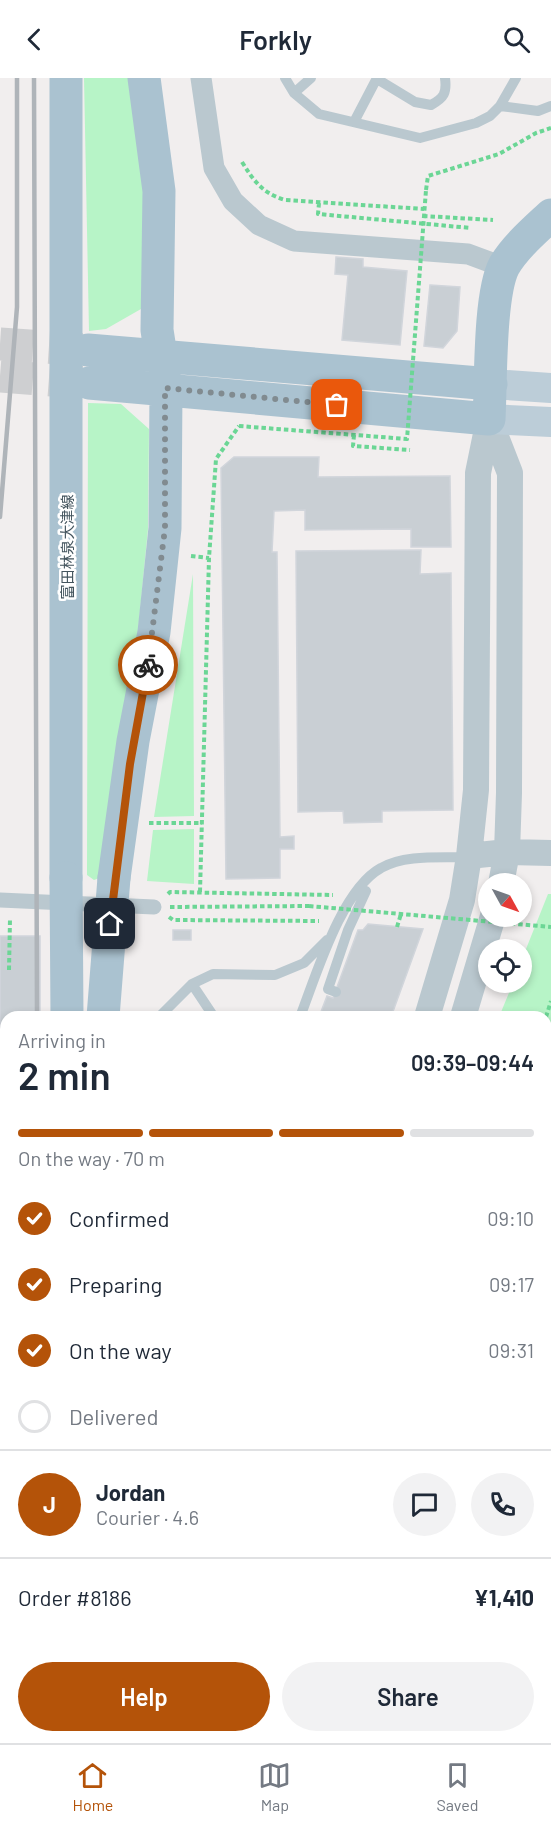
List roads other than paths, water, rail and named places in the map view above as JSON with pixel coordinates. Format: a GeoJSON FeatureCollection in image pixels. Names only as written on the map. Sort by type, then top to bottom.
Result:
{"type":"FeatureCollection","features":[{"type":"Feature","properties":{"kind":"main road","name":"富田林泉大津線"},"geometry":{"type":"LineString","coordinates":[[66,78],[67,1011]]}},
{"type":"Feature","properties":{"kind":"main road"},"geometry":{"type":"LineString","coordinates":[[103,1011],[114,878],[133,741],[154,632],[164,540],[165,388],[159,355],[159,191],[144,78]]}},
{"type":"Feature","properties":{"kind":"main road"},"geometry":{"type":"LineString","coordinates":[[489,419],[496,299],[503,267],[528,237],[551,215]]}},
{"type":"Feature","properties":{"kind":"main road"},"geometry":{"type":"LineString","coordinates":[[88,350],[551,388]]}},
{"type":"Feature","properties":{"kind":"main road"},"geometry":{"type":"LineString","coordinates":[[89,383],[165,388],[489,419],[551,422]]}},
{"type":"Feature","properties":{"kind":"street"},"geometry":{"type":"LineString","coordinates":[[201,78],[214,168],[233,201],[260,225],[294,241],[468,254],[503,267]]}},
{"type":"Feature","properties":{"kind":"street"},"geometry":{"type":"LineString","coordinates":[[489,419],[510,473],[507,852],[503,873]]}},
{"type":"Feature","properties":{"kind":"street"},"geometry":{"type":"LineString","coordinates":[[429,1011],[462,900],[476,790],[478,473],[489,419]]}},
{"type":"Feature","properties":{"kind":"street"},"geometry":{"type":"LineString","coordinates":[[469,856],[507,852],[551,853]]}},
{"type":"Feature","properties":{"kind":"street"},"geometry":{"type":"LineString","coordinates":[[5,900],[154,907]]}},
{"type":"Feature","properties":{"kind":"street"},"geometry":{"type":"LineString","coordinates":[[465,1011],[490,927]]}},
{"type":"Feature","properties":{"kind":"street"},"geometry":{"type":"LineString","coordinates":[[89,1011],[90,991],[125,992]]}},
{"type":"Feature","properties":{"kind":"lane"},"geometry":{"type":"LineString","coordinates":[[285,78],[294,93],[320,114],[420,138],[476,123],[490,116],[500,106],[516,78]]}},
{"type":"Feature","properties":{"kind":"lane"},"geometry":{"type":"LineString","coordinates":[[294,93],[311,78]]}},
{"type":"Feature","properties":{"kind":"lane"},"geometry":{"type":"LineString","coordinates":[[354,122],[377,78],[415,102],[430,105],[442,99],[446,90],[445,78]]}},
{"type":"Feature","properties":{"kind":"lane"},"geometry":{"type":"LineString","coordinates":[[500,106],[538,111],[551,106]]}},
{"type":"Feature","properties":{"kind":"lane"},"geometry":{"type":"LineString","coordinates":[[302,1011],[329,938],[364,881],[381,868],[402,860],[469,856]]}},
{"type":"Feature","properties":{"kind":"lane"},"geometry":{"type":"LineString","coordinates":[[336,992],[328,989],[348,930],[360,899],[381,868]]}},
{"type":"Feature","properties":{"kind":"lane"},"geometry":{"type":"LineString","coordinates":[[165,1011],[192,984],[213,974],[275,975],[304,963],[329,938]]}},
{"type":"Feature","properties":{"kind":"lane"},"geometry":{"type":"LineString","coordinates":[[192,984],[210,1011]]}},
{"type":"Feature","properties":{"kind":"tunnel"},"geometry":{"type":"LineString","coordinates":[[0,344],[88,350]]}},
{"type":"Feature","properties":{"kind":"tunnel"},"geometry":{"type":"LineString","coordinates":[[0,376],[89,383]]}},
{"type":"Feature","properties":{"kind":"railway"},"geometry":{"type":"LineString","coordinates":[[0,517],[17,307],[17,78]]}},
{"type":"Feature","properties":{"kind":"railway"},"geometry":{"type":"LineString","coordinates":[[34,78],[37,1011]]}}]}
